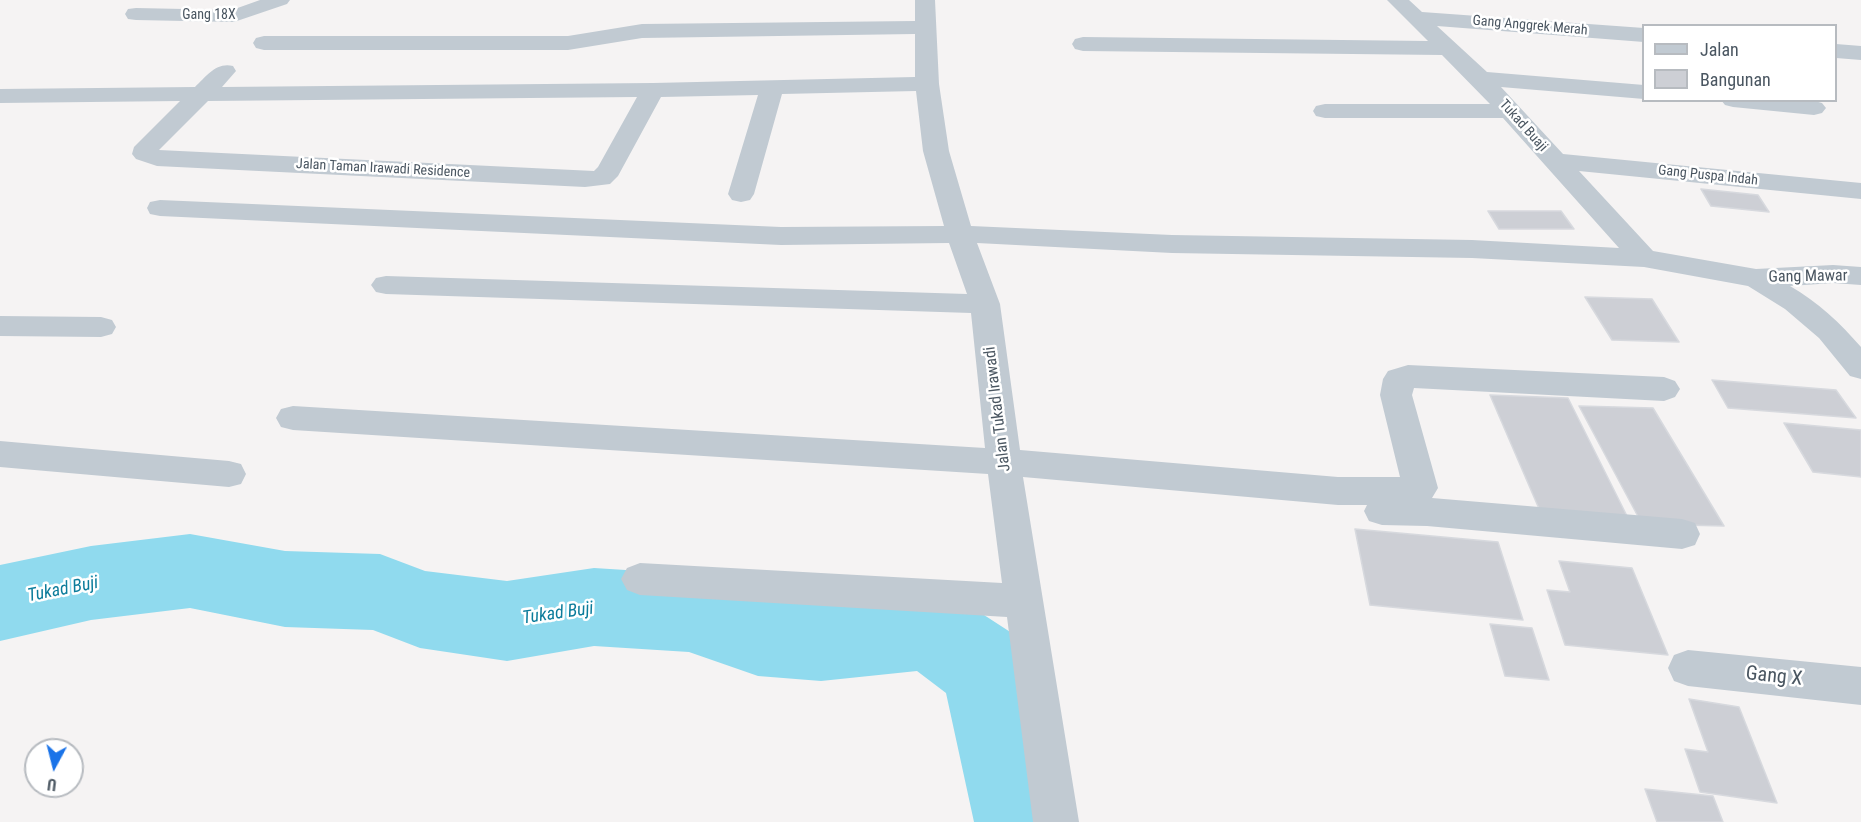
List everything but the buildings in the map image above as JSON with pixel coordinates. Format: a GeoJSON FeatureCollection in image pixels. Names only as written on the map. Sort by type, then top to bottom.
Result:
{"type":"FeatureCollection","features":[{"type":"Feature","properties":{"kind":"street","name":"Gang 18X"},"geometry":{"type":"LineString","coordinates":[[136,14],[234,16],[244,15],[280,0]]}},
{"type":"Feature","properties":{"kind":"street","name":"Tukad Buaji"},"geometry":{"type":"LineString","coordinates":[[1397,0],[1480,78],[1644,258]]}},
{"type":"Feature","properties":{"kind":"street"},"geometry":{"type":"LineString","coordinates":[[264,43],[568,43],[642,31],[925,14]]}},
{"type":"Feature","properties":{"kind":"street","name":"Jalan Tukad Irawadi"},"geometry":{"type":"LineString","coordinates":[[925,14],[927,84],[936,152],[960,234],[985,304],[1004,462],[1056,822]]}},
{"type":"Feature","properties":{"kind":"street","name":"Gang Anggrek Merah"},"geometry":{"type":"LineString","coordinates":[[1417,18],[1642,35]]}},
{"type":"Feature","properties":{"kind":"street"},"geometry":{"type":"LineString","coordinates":[[1083,44],[1448,48]]}},
{"type":"Feature","properties":{"kind":"street"},"geometry":{"type":"LineString","coordinates":[[1837,51],[1861,53]]}},
{"type":"Feature","properties":{"kind":"street","name":"Jalan Taman Irawadi Residence"},"geometry":{"type":"LineString","coordinates":[[225,71],[147,147],[145,153],[157,158],[600,178],[609,171],[653,90]]}},
{"type":"Feature","properties":{"kind":"street"},"geometry":{"type":"LineString","coordinates":[[1480,78],[1642,92]]}},
{"type":"Feature","properties":{"kind":"street"},"geometry":{"type":"LineString","coordinates":[[0,96],[653,90],[927,84]]}},
{"type":"Feature","properties":{"kind":"street"},"geometry":{"type":"LineString","coordinates":[[741,194],[772,88]]}},
{"type":"Feature","properties":{"kind":"street"},"geometry":{"type":"LineString","coordinates":[[1753,102],[1814,108]]}},
{"type":"Feature","properties":{"kind":"street"},"geometry":{"type":"LineString","coordinates":[[1325,111],[1508,111]]}},
{"type":"Feature","properties":{"kind":"street","name":"Gang Puspa Indah"},"geometry":{"type":"LineString","coordinates":[[1555,161],[1861,191]]}},
{"type":"Feature","properties":{"kind":"street"},"geometry":{"type":"LineString","coordinates":[[160,208],[782,236],[960,234],[1172,244],[1472,249],[1644,258],[1756,278],[1796,302],[1830,331],[1861,368]]}},
{"type":"Feature","properties":{"kind":"street","name":"Gang Mawar"},"geometry":{"type":"LineString","coordinates":[[1756,278],[1833,274],[1861,276]]}},
{"type":"Feature","properties":{"kind":"street"},"geometry":{"type":"LineString","coordinates":[[386,285],[985,304]]}},
{"type":"Feature","properties":{"kind":"street"},"geometry":{"type":"LineString","coordinates":[[0,326],[101,327]]}},
{"type":"Feature","properties":{"kind":"street"},"geometry":{"type":"LineString","coordinates":[[1830,331],[1861,334]]}},
{"type":"Feature","properties":{"kind":"street"},"geometry":{"type":"LineString","coordinates":[[293,418],[1004,462],[1338,491],[1416,491],[1420,488],[1396,395],[1399,379],[1408,376],[1664,389]]}},
{"type":"Feature","properties":{"kind":"street"},"geometry":{"type":"LineString","coordinates":[[0,454],[229,474]]}},
{"type":"Feature","properties":{"kind":"street"},"geometry":{"type":"LineString","coordinates":[[1338,491],[1383,511],[1439,513],[1682,534]]}},
{"type":"Feature","properties":{"kind":"street"},"geometry":{"type":"LineString","coordinates":[[640,579],[1024,602]]}},
{"type":"Feature","properties":{"kind":"street","name":"Gang X"},"geometry":{"type":"LineString","coordinates":[[1688,669],[1861,686]]}},
{"type":"Feature","properties":{"kind":"waterway","name":"Tukad Buji"},"geometry":{"type":"LineString","coordinates":[[0,603],[91,583],[190,571],[285,589],[380,592],[420,609],[507,621],[594,607],[689,613],[758,636],[821,640],[932,630],[988,669],[1026,822]]}}]}
